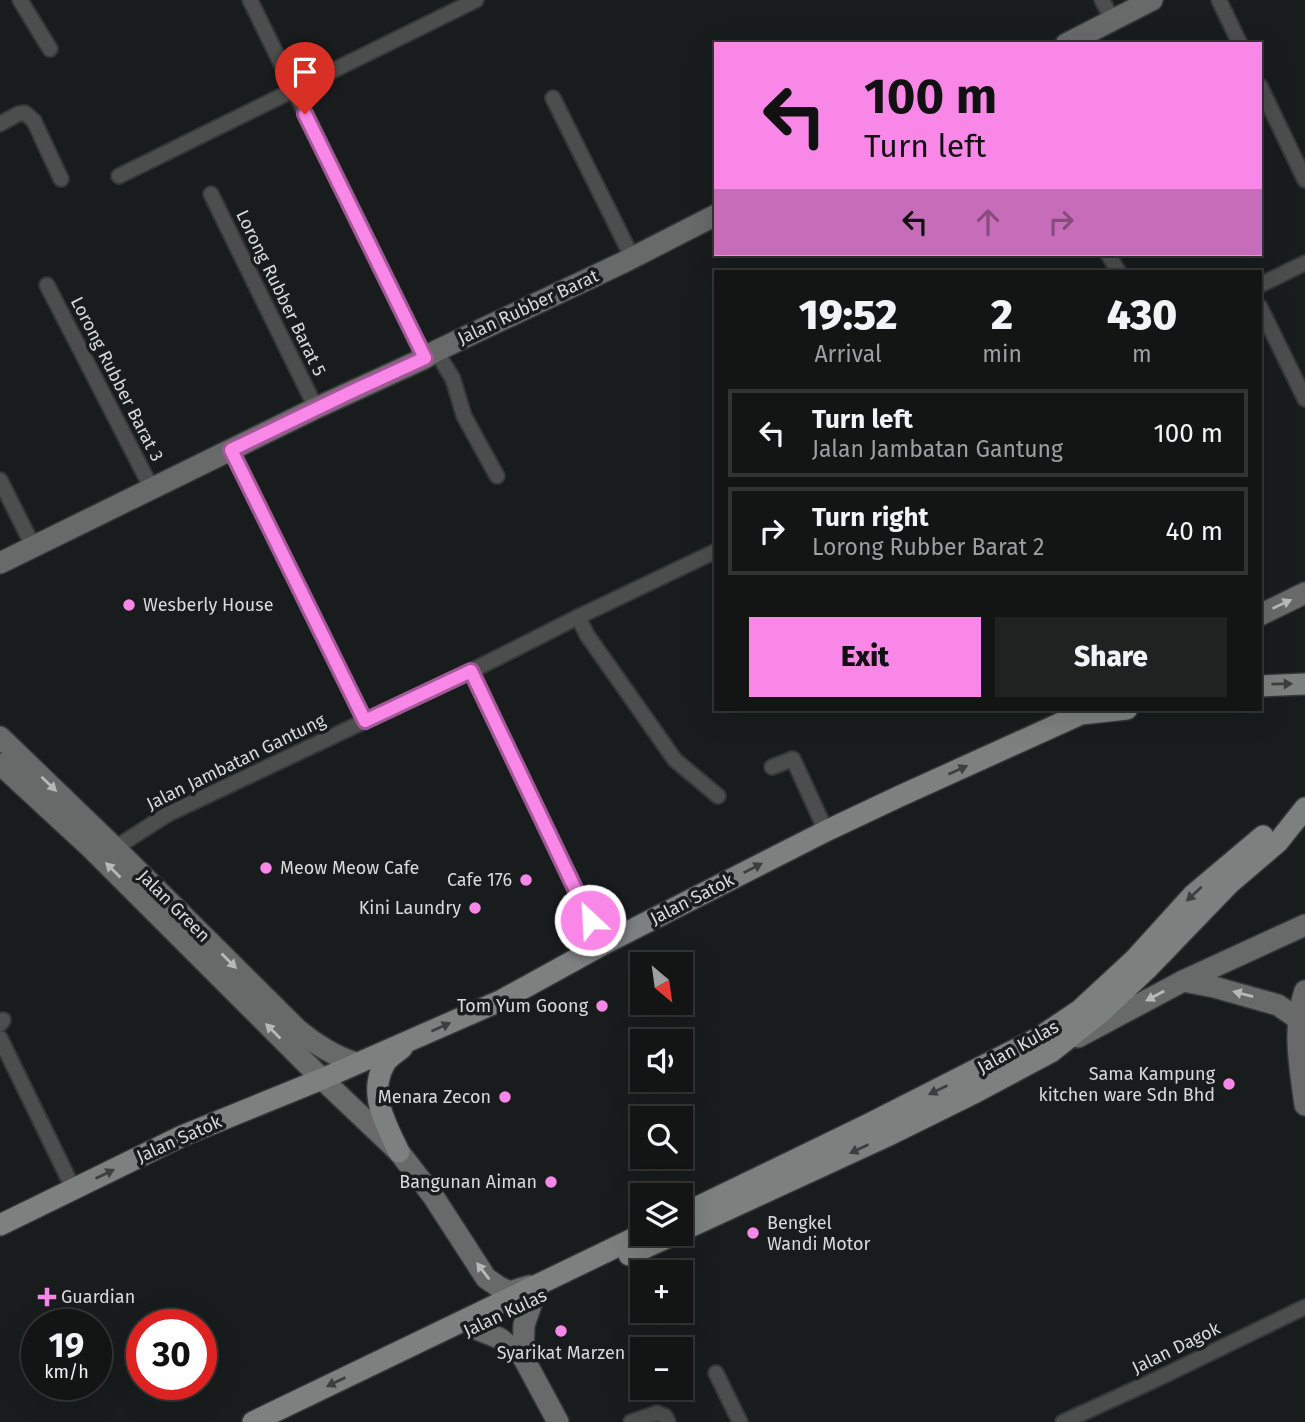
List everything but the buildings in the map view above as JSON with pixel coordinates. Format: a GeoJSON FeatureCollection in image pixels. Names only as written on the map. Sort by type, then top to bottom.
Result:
{"type":"FeatureCollection","features":[{"type":"Feature","properties":{"kind":"main road"},"geometry":{"type":"LineString","coordinates":[[1070,42],[1152,0]]}},
{"type":"Feature","properties":{"kind":"main road","name":"Jalan Rubber Barat"},"geometry":{"type":"LineString","coordinates":[[0,563],[714,216]]}},
{"type":"Feature","properties":{"kind":"main road"},"geometry":{"type":"LineString","coordinates":[[1262,614],[1305,593]]}},
{"type":"Feature","properties":{"kind":"main road"},"geometry":{"type":"LineString","coordinates":[[1262,686],[1305,684]]}},
{"type":"Feature","properties":{"kind":"main road","name":"Jalan Satok"},"geometry":{"type":"LineString","coordinates":[[0,1226],[182,1136],[322,1079],[502,1000],[602,945],[826,831],[1080,711]]}},
{"type":"Feature","properties":{"kind":"main road","name":"Jalan Green"},"geometry":{"type":"LineString","coordinates":[[0,737],[297,1029],[331,1054],[356,1063]]}},
{"type":"Feature","properties":{"kind":"main road","name":"Jalan Green"},"geometry":{"type":"LineString","coordinates":[[0,764],[91,848],[322,1079],[399,1152],[433,1196],[486,1278],[510,1292],[537,1291]]}},
{"type":"Feature","properties":{"kind":"main road","name":"Jalan Kulas"},"geometry":{"type":"LineString","coordinates":[[1051,1052],[1100,1013],[1148,968],[1230,883],[1278,842],[1305,807]]}},
{"type":"Feature","properties":{"kind":"main road","name":"Jalan Kulas"},"geometry":{"type":"LineString","coordinates":[[693,1209],[1040,1037],[1080,1010],[1134,960],[1192,895],[1267,833],[1305,807]]}},
{"type":"Feature","properties":{"kind":"main road","name":"Jalan Kulas"},"geometry":{"type":"LineString","coordinates":[[693,1225],[887,1136],[1183,981],[1305,925]]}},
{"type":"Feature","properties":{"kind":"main road"},"geometry":{"type":"LineString","coordinates":[[1183,981],[1278,1005],[1298,1018]]}},
{"type":"Feature","properties":{"kind":"main road"},"geometry":{"type":"LineString","coordinates":[[1305,991],[1298,1018],[1297,1043],[1305,1105]]}},
{"type":"Feature","properties":{"kind":"main road"},"geometry":{"type":"LineString","coordinates":[[399,1152],[379,1110],[377,1084],[386,1062],[411,1040]]}},
{"type":"Feature","properties":{"kind":"main road","name":"Jalan Kulas"},"geometry":{"type":"LineString","coordinates":[[370,1366],[408,1357],[474,1328],[630,1241]]}},
{"type":"Feature","properties":{"kind":"main road","name":"Jalan Kulas"},"geometry":{"type":"LineString","coordinates":[[253,1422],[286,1415],[370,1366],[537,1291],[646,1246]]}},
{"type":"Feature","properties":{"kind":"main road"},"geometry":{"type":"LineString","coordinates":[[523,1357],[524,1325],[537,1291]]}},
{"type":"Feature","properties":{"kind":"main road"},"geometry":{"type":"LineString","coordinates":[[474,1328],[499,1338],[523,1357],[558,1422]]}},
{"type":"Feature","properties":{"kind":"street"},"geometry":{"type":"LineString","coordinates":[[20,0],[50,49]]}},
{"type":"Feature","properties":{"kind":"street"},"geometry":{"type":"LineString","coordinates":[[250,0],[293,89],[431,354],[453,379],[464,416],[497,477]]}},
{"type":"Feature","properties":{"kind":"street"},"geometry":{"type":"LineString","coordinates":[[119,176],[476,0]]}},
{"type":"Feature","properties":{"kind":"street"},"geometry":{"type":"LineString","coordinates":[[1102,0],[1112,19]]}},
{"type":"Feature","properties":{"kind":"street"},"geometry":{"type":"LineString","coordinates":[[1219,0],[1239,42]]}},
{"type":"Feature","properties":{"kind":"street"},"geometry":{"type":"LineString","coordinates":[[1262,90],[1305,180]]}},
{"type":"Feature","properties":{"kind":"street"},"geometry":{"type":"LineString","coordinates":[[553,98],[632,257]]}},
{"type":"Feature","properties":{"kind":"street"},"geometry":{"type":"LineString","coordinates":[[0,124],[25,113],[34,121],[61,178]]}},
{"type":"Feature","properties":{"kind":"street","name":"Lorong Rubber Barat 5"},"geometry":{"type":"LineString","coordinates":[[211,194],[316,408]]}},
{"type":"Feature","properties":{"kind":"street"},"geometry":{"type":"LineString","coordinates":[[1262,284],[1305,263]]}},
{"type":"Feature","properties":{"kind":"street","name":"Lorong Rubber Barat 3"},"geometry":{"type":"LineString","coordinates":[[47,285],[152,489]]}},
{"type":"Feature","properties":{"kind":"street"},"geometry":{"type":"LineString","coordinates":[[1262,311],[1305,399]]}},
{"type":"Feature","properties":{"kind":"street"},"geometry":{"type":"LineString","coordinates":[[231,450],[365,721]]}},
{"type":"Feature","properties":{"kind":"street"},"geometry":{"type":"LineString","coordinates":[[0,480],[34,548]]}},
{"type":"Feature","properties":{"kind":"street","name":"Jalan Jambatan Gantung"},"geometry":{"type":"LineString","coordinates":[[115,848],[168,814],[471,671],[714,552]]}},
{"type":"Feature","properties":{"kind":"street"},"geometry":{"type":"LineString","coordinates":[[578,617],[587,635],[675,760],[719,796]]}},
{"type":"Feature","properties":{"kind":"street"},"geometry":{"type":"LineString","coordinates":[[471,671],[602,945]]}},
{"type":"Feature","properties":{"kind":"street"},"geometry":{"type":"LineString","coordinates":[[772,767],[793,759],[826,831]]}},
{"type":"Feature","properties":{"kind":"street"},"geometry":{"type":"LineString","coordinates":[[0,1038],[74,1190]]}},
{"type":"Feature","properties":{"kind":"street","name":"Jalan Dagok"},"geometry":{"type":"LineString","coordinates":[[1063,1422],[1305,1307]]}},
{"type":"Feature","properties":{"kind":"street"},"geometry":{"type":"LineString","coordinates":[[716,1373],[740,1422]]}},
{"type":"Feature","properties":{"kind":"street"},"geometry":{"type":"LineString","coordinates":[[631,1422],[657,1413],[664,1416],[668,1422]]}},
{"type":"Feature","properties":{"kind":"place","name":"Wesberly House"},"geometry":{"type":"Point","coordinates":[129,605]}},
{"type":"Feature","properties":{"kind":"place","name":"Meow Meow Cafe"},"geometry":{"type":"Point","coordinates":[266,868]}},
{"type":"Feature","properties":{"kind":"place","name":"Cafe 176"},"geometry":{"type":"Point","coordinates":[526,880]}},
{"type":"Feature","properties":{"kind":"place","name":"Kini Laundry"},"geometry":{"type":"Point","coordinates":[475,908]}},
{"type":"Feature","properties":{"kind":"place","name":"Tom Yum Goong"},"geometry":{"type":"Point","coordinates":[602,1006]}},
{"type":"Feature","properties":{"kind":"place","name":"Sama Kampung kitchen ware Sdn Bhd"},"geometry":{"type":"Point","coordinates":[1229,1084]}},
{"type":"Feature","properties":{"kind":"place","name":"Menara Zecon"},"geometry":{"type":"Point","coordinates":[505,1097]}},
{"type":"Feature","properties":{"kind":"place","name":"Bangunan Aiman"},"geometry":{"type":"Point","coordinates":[551,1182]}},
{"type":"Feature","properties":{"kind":"place","name":"Bengkel Wandi Motor"},"geometry":{"type":"Point","coordinates":[753,1233]}},
{"type":"Feature","properties":{"kind":"place","name":"Guardian"},"geometry":{"type":"Point","coordinates":[47,1297]}},
{"type":"Feature","properties":{"kind":"place","name":"Syarikat Marzen"},"geometry":{"type":"Point","coordinates":[561,1331]}},
{"type":"Feature","properties":{"kind":"route"},"geometry":{"type":"LineString","coordinates":[[305,114],[425,358],[231,450],[365,721],[471,671],[590,920]]}}]}
